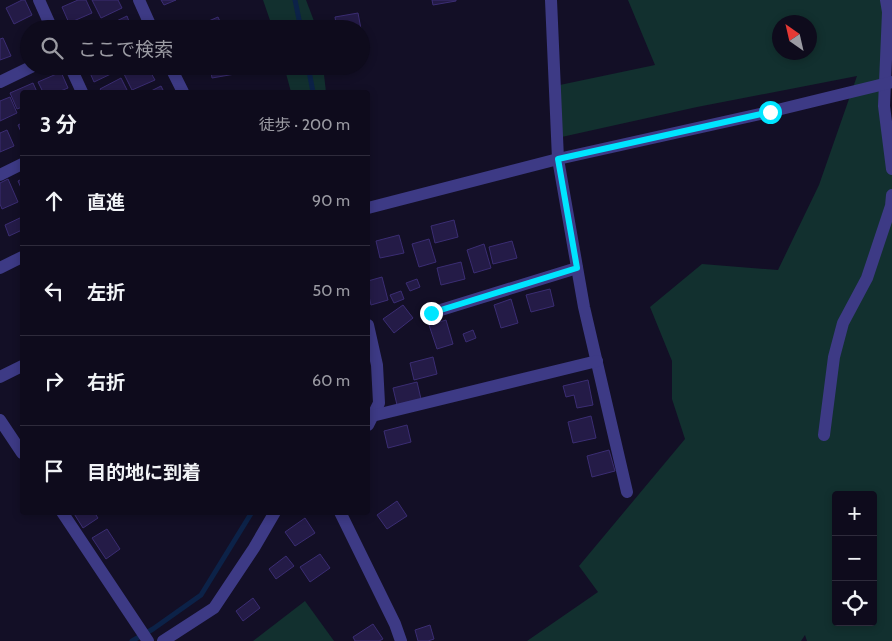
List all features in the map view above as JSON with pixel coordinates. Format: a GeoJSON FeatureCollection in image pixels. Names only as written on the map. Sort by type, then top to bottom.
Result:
{"type":"FeatureCollection","features":[{"type":"Feature","properties":{"kind":"street"},"geometry":{"type":"LineString","coordinates":[[38,0],[48,20]]}},
{"type":"Feature","properties":{"kind":"street"},"geometry":{"type":"LineString","coordinates":[[139,0],[148,20]]}},
{"type":"Feature","properties":{"kind":"street"},"geometry":{"type":"LineString","coordinates":[[551,0],[558,159],[596,361],[627,492]]}},
{"type":"Feature","properties":{"kind":"street"},"geometry":{"type":"LineString","coordinates":[[886,0],[888,12],[889,82],[884,106],[892,169]]}},
{"type":"Feature","properties":{"kind":"street"},"geometry":{"type":"LineString","coordinates":[[0,82],[20,72]]}},
{"type":"Feature","properties":{"kind":"street"},"geometry":{"type":"LineString","coordinates":[[74,75],[81,90]]}},
{"type":"Feature","properties":{"kind":"street"},"geometry":{"type":"LineString","coordinates":[[174,75],[182,90]]}},
{"type":"Feature","properties":{"kind":"street"},"geometry":{"type":"LineString","coordinates":[[370,207],[558,159],[770,112],[889,82]]}},
{"type":"Feature","properties":{"kind":"street"},"geometry":{"type":"LineString","coordinates":[[0,175],[20,165]]}},
{"type":"Feature","properties":{"kind":"street"},"geometry":{"type":"LineString","coordinates":[[824,435],[834,357],[843,322],[867,278],[891,206],[892,195]]}},
{"type":"Feature","properties":{"kind":"street"},"geometry":{"type":"LineString","coordinates":[[0,268],[20,258]]}},
{"type":"Feature","properties":{"kind":"street"},"geometry":{"type":"LineString","coordinates":[[431,313],[577,268]]}},
{"type":"Feature","properties":{"kind":"street"},"geometry":{"type":"LineString","coordinates":[[370,333],[378,365],[379,403],[370,421]]}},
{"type":"Feature","properties":{"kind":"street"},"geometry":{"type":"LineString","coordinates":[[370,421],[596,361]]}},
{"type":"Feature","properties":{"kind":"street"},"geometry":{"type":"LineString","coordinates":[[0,377],[20,367]]}},
{"type":"Feature","properties":{"kind":"street"},"geometry":{"type":"LineString","coordinates":[[0,420],[20,451]]}},
{"type":"Feature","properties":{"kind":"street"},"geometry":{"type":"LineString","coordinates":[[64,515],[148,641]]}},
{"type":"Feature","properties":{"kind":"street"},"geometry":{"type":"LineString","coordinates":[[163,641],[214,608],[273,515]]}},
{"type":"Feature","properties":{"kind":"street"},"geometry":{"type":"LineString","coordinates":[[341,515],[395,624],[401,641]]}},
{"type":"Feature","properties":{"kind":"green space"},"geometry":{"type":"Polygon","coordinates":[[[263,0],[306,0],[314,20],[270,20],[263,0]]]}},
{"type":"Feature","properties":{"kind":"green space"},"geometry":{"type":"Polygon","coordinates":[[[628,0],[884,0],[892,165],[892,641],[807,641],[805,635],[801,641],[527,641],[598,592],[579,566],[685,439],[672,399],[672,361],[650,307],[702,264],[778,270],[819,185],[857,76],[697,107],[557,138],[555,86],[655,65],[628,0]]]}},
{"type":"Feature","properties":{"kind":"green space"},"geometry":{"type":"Polygon","coordinates":[[[286,75],[324,75],[326,90],[290,90],[286,75]]]}},
{"type":"Feature","properties":{"kind":"green space"},"geometry":{"type":"Polygon","coordinates":[[[305,601],[334,641],[253,641],[305,601]]]}},
{"type":"Feature","properties":{"kind":"building"},"geometry":{"type":"Polygon","coordinates":[[[25,0],[32,15],[14,24],[6,8],[25,0]]]}},
{"type":"Feature","properties":{"kind":"building"},"geometry":{"type":"Polygon","coordinates":[[[78,0],[86,0],[92,13],[76,20],[68,20],[62,7],[78,0]]]}},
{"type":"Feature","properties":{"kind":"building"},"geometry":{"type":"Polygon","coordinates":[[[92,0],[118,0],[122,8],[101,18],[92,0]]]}},
{"type":"Feature","properties":{"kind":"building"},"geometry":{"type":"Polygon","coordinates":[[[161,0],[176,0],[164,5],[161,0]]]}},
{"type":"Feature","properties":{"kind":"building"},"geometry":{"type":"Polygon","coordinates":[[[432,0],[456,0],[456,1],[433,5],[432,0]]]}},
{"type":"Feature","properties":{"kind":"building"},"geometry":{"type":"Polygon","coordinates":[[[358,13],[359,20],[336,20],[335,17],[358,13]]]}},
{"type":"Feature","properties":{"kind":"building"},"geometry":{"type":"Polygon","coordinates":[[[127,16],[129,20],[119,20],[127,16]]]}},
{"type":"Feature","properties":{"kind":"building"},"geometry":{"type":"Polygon","coordinates":[[[3,38],[11,56],[0,60],[0,39],[3,38]]]}},
{"type":"Feature","properties":{"kind":"building"},"geometry":{"type":"Polygon","coordinates":[[[54,75],[62,75],[68,88],[63,90],[42,90],[38,82],[54,75]]]}},
{"type":"Feature","properties":{"kind":"building"},"geometry":{"type":"Polygon","coordinates":[[[91,75],[109,75],[94,82],[91,75]]]}},
{"type":"Feature","properties":{"kind":"building"},"geometry":{"type":"Polygon","coordinates":[[[124,75],[152,75],[155,80],[132,90],[124,75]]]}},
{"type":"Feature","properties":{"kind":"building"},"geometry":{"type":"Polygon","coordinates":[[[212,75],[229,75],[212,78],[212,75]]]}},
{"type":"Feature","properties":{"kind":"building"},"geometry":{"type":"Polygon","coordinates":[[[121,78],[127,90],[101,90],[121,78]]]}},
{"type":"Feature","properties":{"kind":"building"},"geometry":{"type":"Polygon","coordinates":[[[33,83],[36,90],[20,90],[20,108],[17,109],[10,93],[33,83]]]}},
{"type":"Feature","properties":{"kind":"building"},"geometry":{"type":"Polygon","coordinates":[[[161,86],[163,90],[153,90],[161,86]]]}},
{"type":"Feature","properties":{"kind":"building"},"geometry":{"type":"Polygon","coordinates":[[[10,97],[17,113],[0,121],[0,101],[10,97]]]}},
{"type":"Feature","properties":{"kind":"building"},"geometry":{"type":"Polygon","coordinates":[[[7,130],[14,146],[0,152],[0,133],[7,130]]]}},
{"type":"Feature","properties":{"kind":"building"},"geometry":{"type":"Polygon","coordinates":[[[8,179],[18,202],[2,209],[0,204],[0,183],[8,179]]]}},
{"type":"Feature","properties":{"kind":"building"},"geometry":{"type":"Polygon","coordinates":[[[20,218],[20,231],[9,236],[5,225],[20,218]]]}},
{"type":"Feature","properties":{"kind":"building"},"geometry":{"type":"Polygon","coordinates":[[[454,220],[458,237],[435,243],[431,226],[454,220]]]}},
{"type":"Feature","properties":{"kind":"building"},"geometry":{"type":"Polygon","coordinates":[[[399,235],[404,253],[380,258],[376,241],[399,235]]]}},
{"type":"Feature","properties":{"kind":"building"},"geometry":{"type":"Polygon","coordinates":[[[429,239],[436,262],[419,267],[412,244],[429,239]]]}},
{"type":"Feature","properties":{"kind":"building"},"geometry":{"type":"Polygon","coordinates":[[[512,241],[517,258],[493,264],[489,247],[512,241]]]}},
{"type":"Feature","properties":{"kind":"building"},"geometry":{"type":"Polygon","coordinates":[[[484,244],[491,268],[474,273],[467,250],[484,244]]]}},
{"type":"Feature","properties":{"kind":"building"},"geometry":{"type":"Polygon","coordinates":[[[461,262],[465,279],[441,285],[437,268],[461,262]]]}},
{"type":"Feature","properties":{"kind":"building"},"geometry":{"type":"Polygon","coordinates":[[[382,277],[388,300],[371,305],[370,280],[382,277]]]}},
{"type":"Feature","properties":{"kind":"building"},"geometry":{"type":"Polygon","coordinates":[[[417,279],[420,287],[410,291],[406,283],[417,279]]]}},
{"type":"Feature","properties":{"kind":"building"},"geometry":{"type":"Polygon","coordinates":[[[550,289],[554,306],[531,312],[526,295],[550,289]]]}},
{"type":"Feature","properties":{"kind":"building"},"geometry":{"type":"Polygon","coordinates":[[[401,291],[404,299],[394,303],[390,295],[401,291]]]}},
{"type":"Feature","properties":{"kind":"building"},"geometry":{"type":"Polygon","coordinates":[[[511,299],[518,323],[501,328],[494,305],[511,299]]]}},
{"type":"Feature","properties":{"kind":"building"},"geometry":{"type":"Polygon","coordinates":[[[403,305],[413,318],[394,333],[383,319],[403,305]]]}},
{"type":"Feature","properties":{"kind":"building"},"geometry":{"type":"Polygon","coordinates":[[[446,320],[453,344],[437,349],[429,325],[446,320]]]}},
{"type":"Feature","properties":{"kind":"building"},"geometry":{"type":"Polygon","coordinates":[[[473,330],[476,338],[466,342],[463,334],[473,330]]]}},
{"type":"Feature","properties":{"kind":"building"},"geometry":{"type":"Polygon","coordinates":[[[433,357],[437,374],[414,380],[410,363],[433,357]]]}},
{"type":"Feature","properties":{"kind":"building"},"geometry":{"type":"Polygon","coordinates":[[[588,380],[593,405],[577,408],[574,395],[566,397],[563,386],[588,380]]]}},
{"type":"Feature","properties":{"kind":"building"},"geometry":{"type":"Polygon","coordinates":[[[417,382],[421,399],[397,405],[393,388],[417,382]]]}},
{"type":"Feature","properties":{"kind":"building"},"geometry":{"type":"Polygon","coordinates":[[[591,416],[596,438],[573,443],[568,422],[591,416]]]}},
{"type":"Feature","properties":{"kind":"building"},"geometry":{"type":"Polygon","coordinates":[[[407,425],[411,442],[388,448],[384,431],[407,425]]]}},
{"type":"Feature","properties":{"kind":"building"},"geometry":{"type":"Polygon","coordinates":[[[609,450],[615,471],[592,477],[587,456],[609,450]]]}},
{"type":"Feature","properties":{"kind":"building"},"geometry":{"type":"Polygon","coordinates":[[[397,501],[407,516],[387,529],[377,515],[397,501]]]}},
{"type":"Feature","properties":{"kind":"building"},"geometry":{"type":"Polygon","coordinates":[[[75,515],[96,515],[98,518],[83,528],[75,515]]]}},
{"type":"Feature","properties":{"kind":"building"},"geometry":{"type":"Polygon","coordinates":[[[305,518],[315,533],[295,546],[285,532],[305,518]]]}},
{"type":"Feature","properties":{"kind":"building"},"geometry":{"type":"Polygon","coordinates":[[[107,529],[120,549],[106,559],[92,538],[107,529]]]}},
{"type":"Feature","properties":{"kind":"building"},"geometry":{"type":"Polygon","coordinates":[[[320,554],[330,568],[310,582],[300,567],[320,554]]]}},
{"type":"Feature","properties":{"kind":"building"},"geometry":{"type":"Polygon","coordinates":[[[286,556],[294,566],[276,579],[269,569],[286,556]]]}},
{"type":"Feature","properties":{"kind":"building"},"geometry":{"type":"Polygon","coordinates":[[[253,598],[260,608],[243,621],[236,611],[253,598]]]}},
{"type":"Feature","properties":{"kind":"building"},"geometry":{"type":"Polygon","coordinates":[[[373,624],[383,639],[379,641],[355,641],[353,637],[373,624]]]}},
{"type":"Feature","properties":{"kind":"building"},"geometry":{"type":"Polygon","coordinates":[[[430,625],[434,639],[418,641],[415,630],[430,625]]]}},
{"type":"Feature","properties":{"kind":"waterway"},"geometry":{"type":"LineString","coordinates":[[295,0],[299,20]]}},
{"type":"Feature","properties":{"kind":"waterway"},"geometry":{"type":"LineString","coordinates":[[310,75],[313,90]]}},
{"type":"Feature","properties":{"kind":"waterway"},"geometry":{"type":"LineString","coordinates":[[132,641],[153,629],[201,595],[250,515]]}},
{"type":"Feature","properties":{"kind":"route"},"geometry":{"type":"LineString","coordinates":[[431,313],[577,268],[558,159],[770,112]]}}]}
